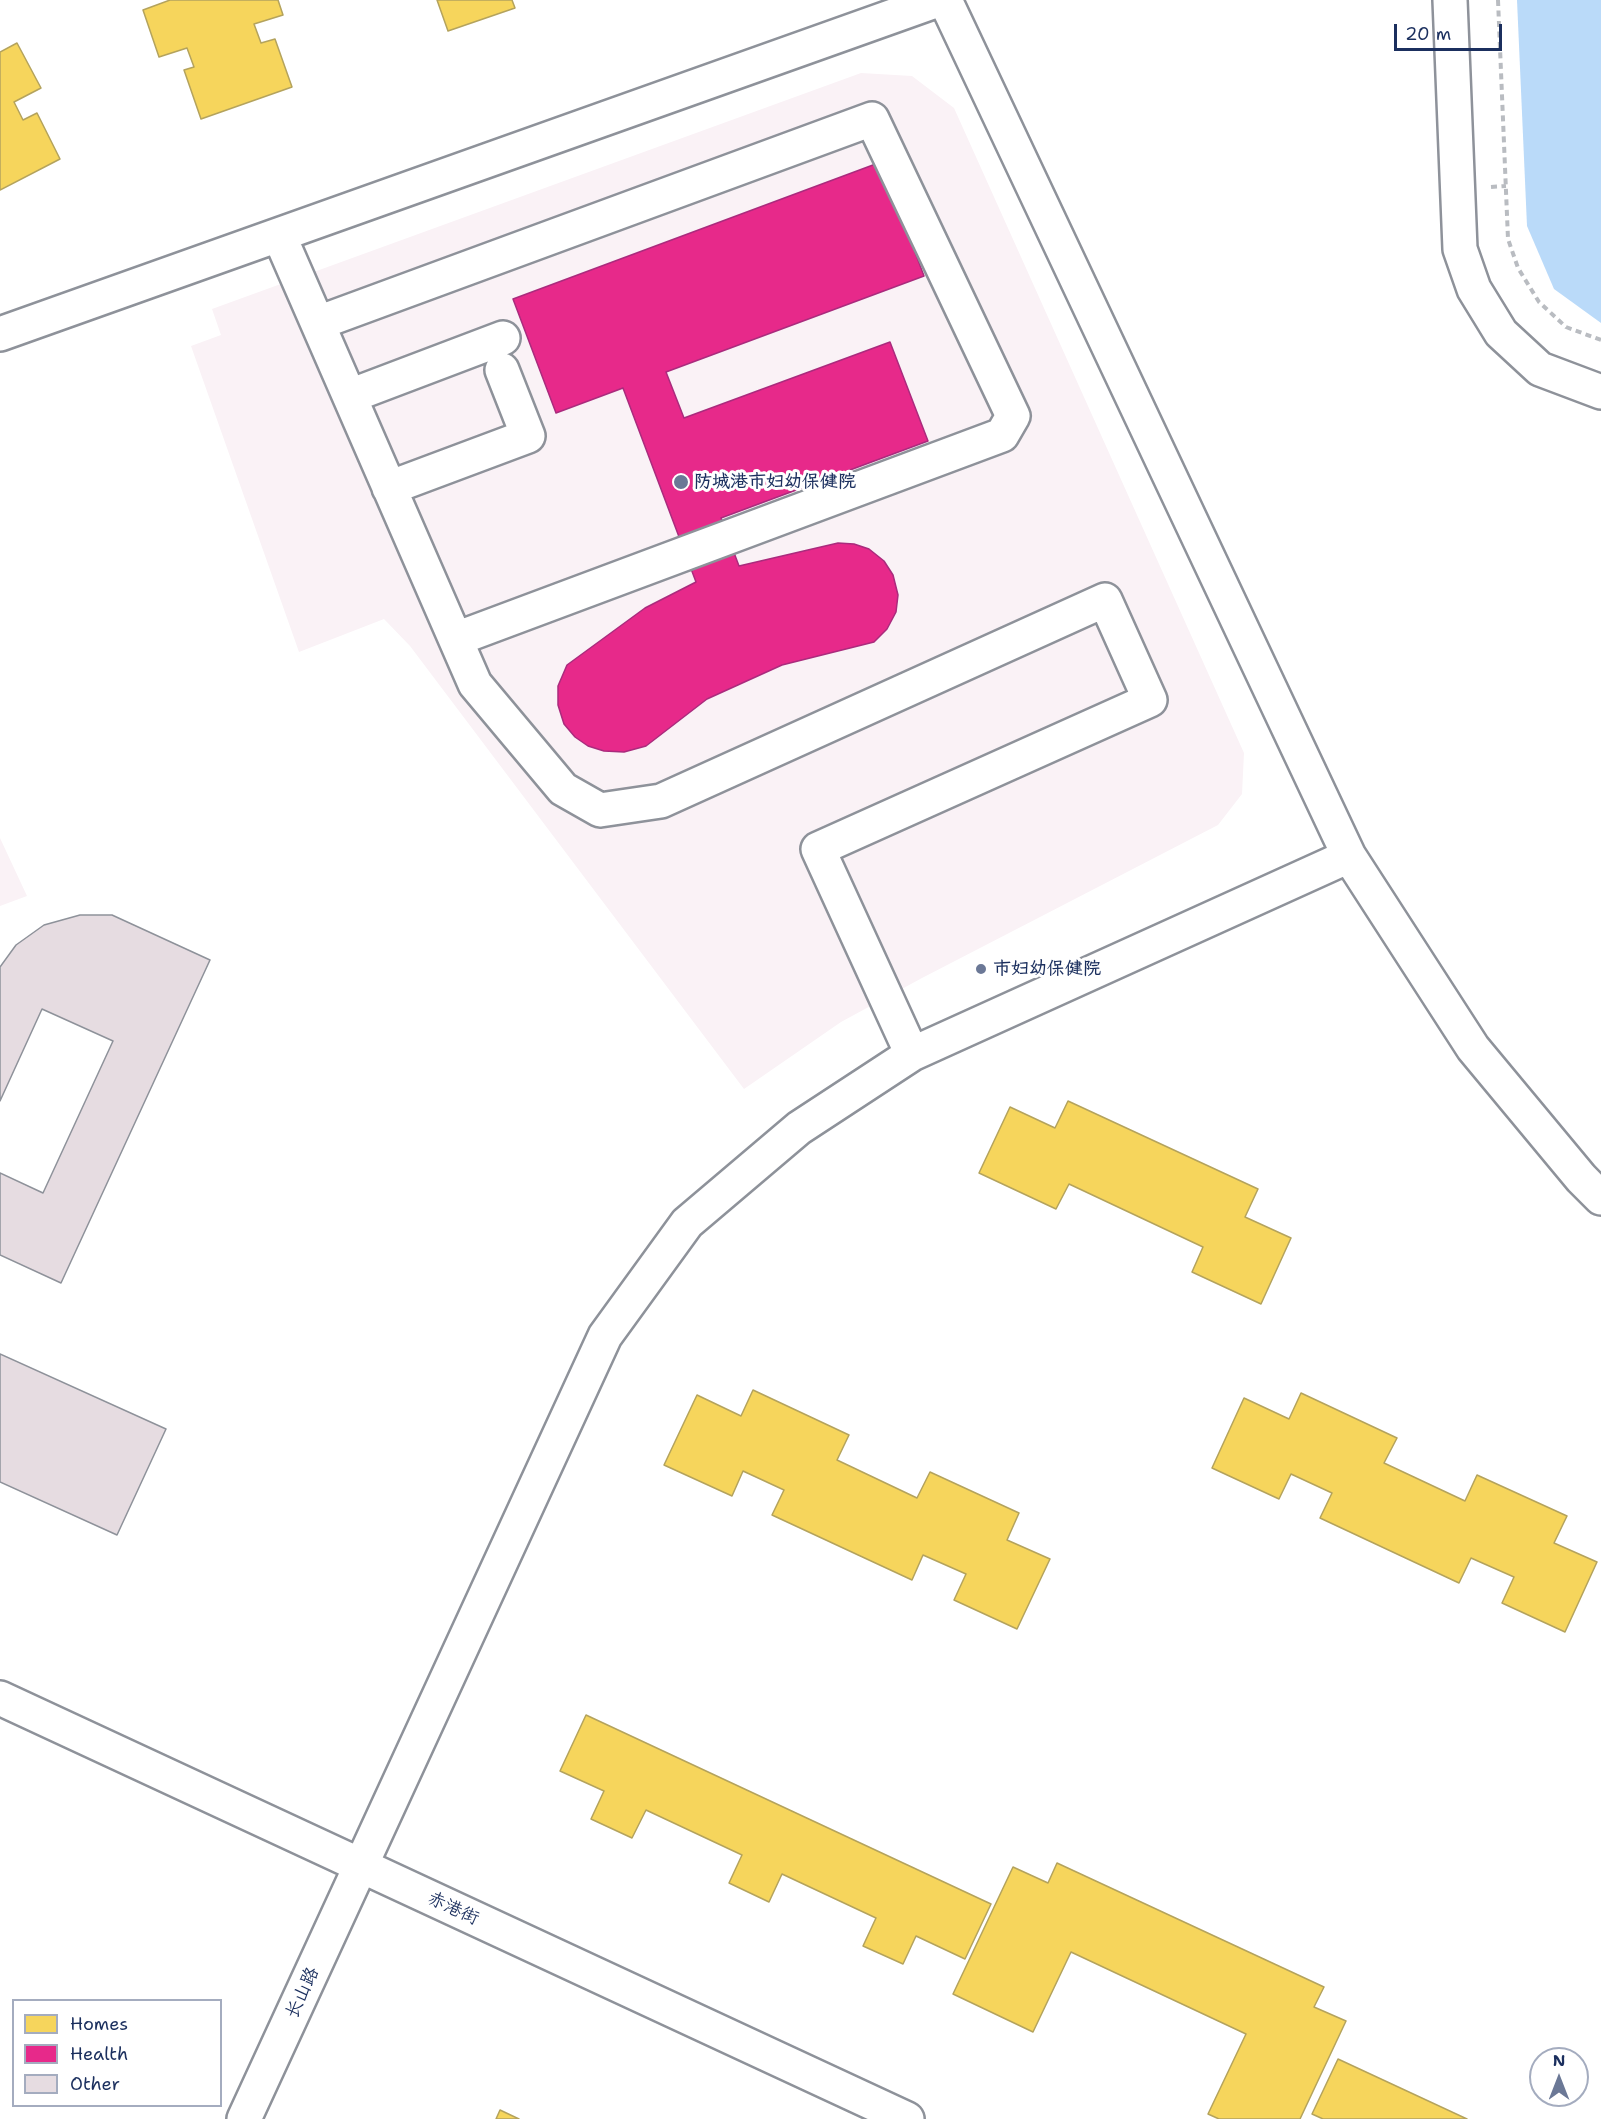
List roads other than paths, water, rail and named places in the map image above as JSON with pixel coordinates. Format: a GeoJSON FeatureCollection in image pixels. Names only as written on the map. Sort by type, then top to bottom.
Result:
{"type":"FeatureCollection","features":[{"type":"Feature","properties":{"kind":"street"},"geometry":{"type":"LineString","coordinates":[[0,334],[938,0]]}},
{"type":"Feature","properties":{"kind":"street"},"geometry":{"type":"LineString","coordinates":[[945,0],[1349,856],[1473,1048],[1581,1178],[1601,1198]]}},
{"type":"Feature","properties":{"kind":"street"},"geometry":{"type":"LineString","coordinates":[[1450,0],[1460,249],[1474,289],[1501,333],[1540,369],[1601,392]]}},
{"type":"Feature","properties":{"kind":"street"},"geometry":{"type":"LineString","coordinates":[[318,323],[872,119],[1013,416],[1002,435],[456,639]]}},
{"type":"Feature","properties":{"kind":"street"},"geometry":{"type":"LineString","coordinates":[[279,235],[475,684],[563,789],[600,810],[662,801],[1105,600],[1150,700],[819,849],[912,1054]]}},
{"type":"Feature","properties":{"kind":"street"},"geometry":{"type":"LineString","coordinates":[[350,396],[503,354],[528,436],[389,488]]}},
{"type":"Feature","properties":{"kind":"street","name":"长山路"},"geometry":{"type":"LineString","coordinates":[[244,2119],[605,1336],[687,1223],[799,1128],[912,1054],[1349,856]]}},
{"type":"Feature","properties":{"kind":"street","name":"赤港街"},"geometry":{"type":"LineString","coordinates":[[0,1698],[907,2119]]}},
{"type":"Feature","properties":{"kind":"water"},"geometry":{"type":"Polygon","coordinates":[[[1517,0],[1601,0],[1601,323],[1554,289],[1527,226],[1517,0]]]}},
{"type":"Feature","properties":{"kind":"place","name":"防城港市妇幼保健院"},"geometry":{"type":"Point","coordinates":[681,482]}},
{"type":"Feature","properties":{"kind":"place","name":"巿妇幼保健院"},"geometry":{"type":"Point","coordinates":[981,969]}}]}
